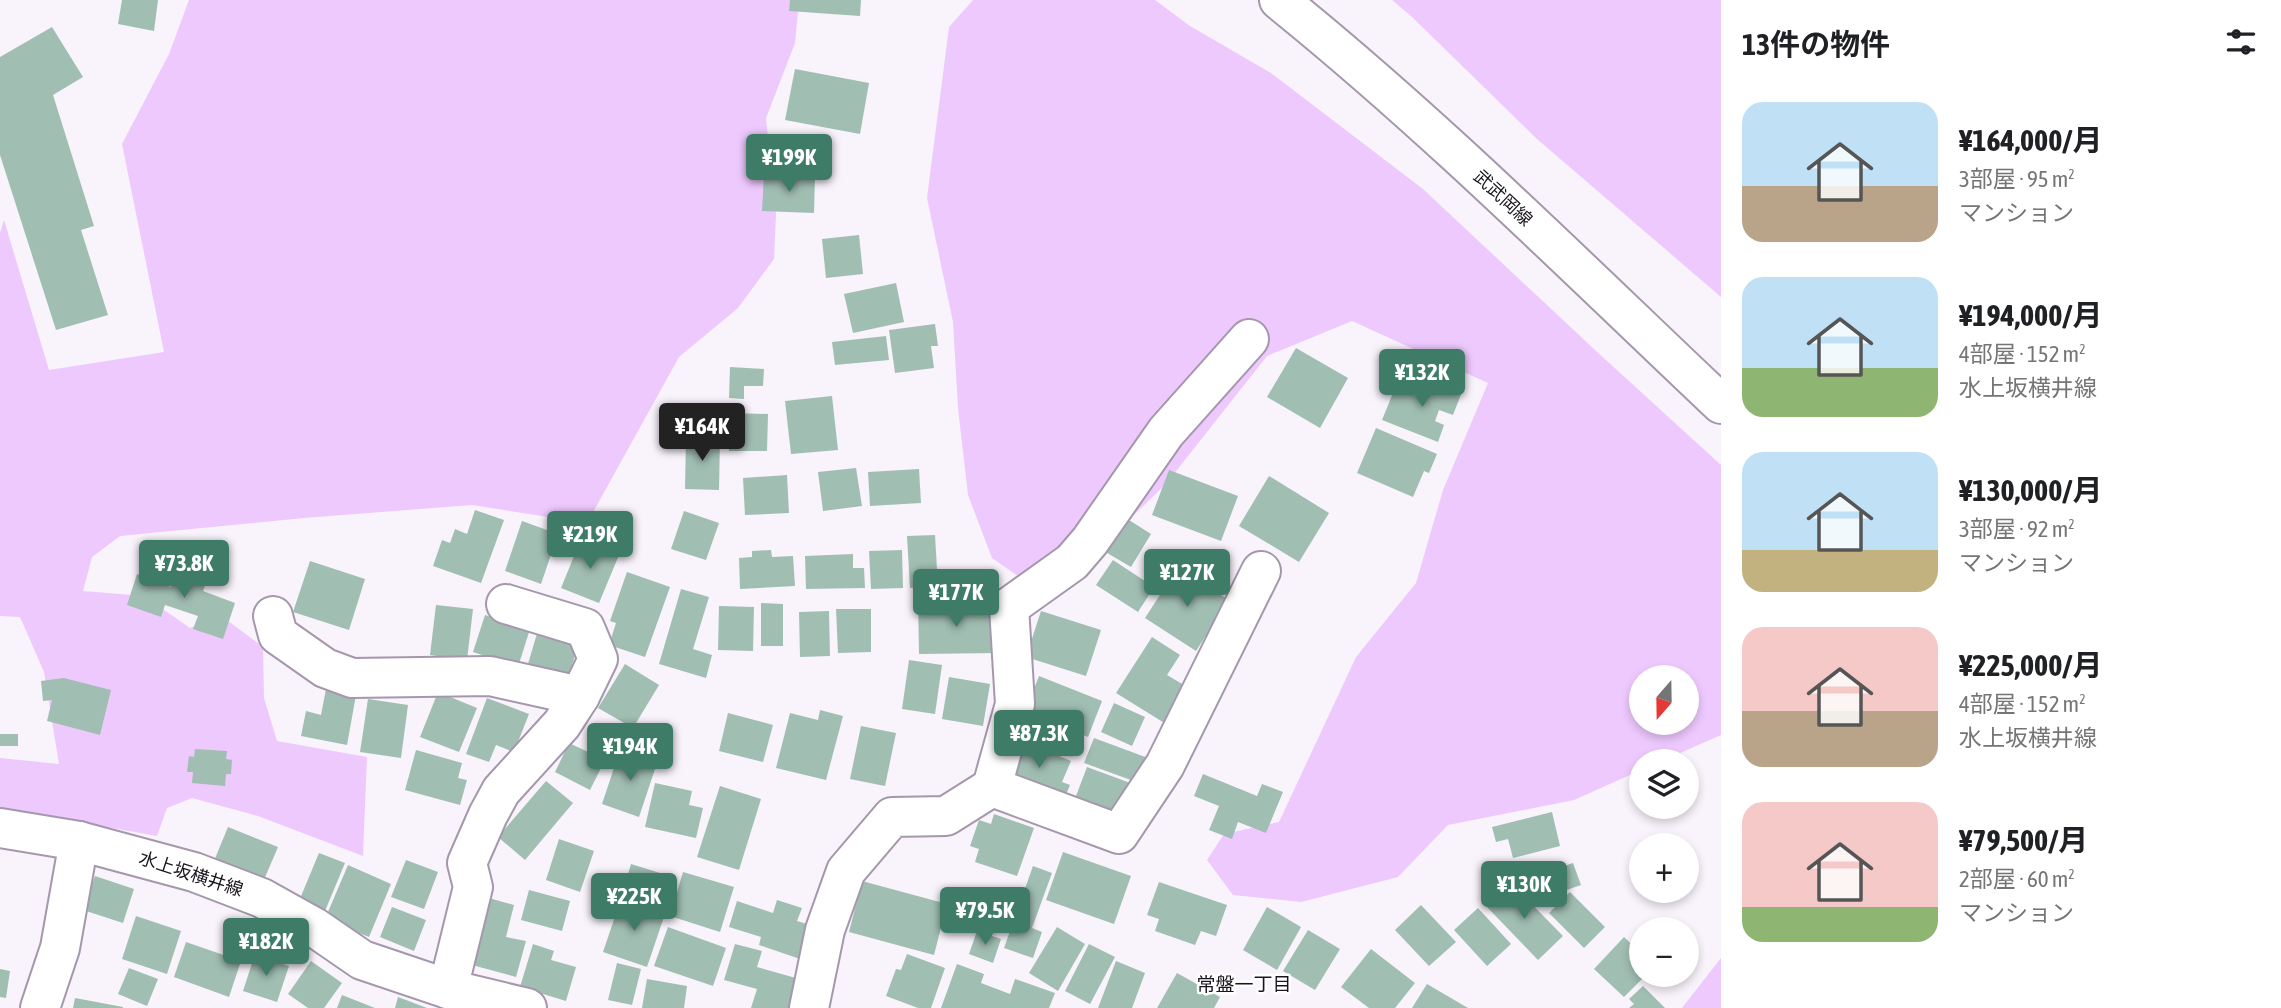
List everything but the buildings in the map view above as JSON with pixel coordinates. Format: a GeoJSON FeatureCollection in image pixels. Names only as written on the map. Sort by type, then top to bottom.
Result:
{"type":"FeatureCollection","features":[{"type":"Feature","properties":{"kind":"street","name":"武武岡線"},"geometry":{"type":"LineString","coordinates":[[1279,0],[1406,107],[1721,404]]}},
{"type":"Feature","properties":{"kind":"street"},"geometry":{"type":"LineString","coordinates":[[809,1008],[825,930],[846,871],[891,817],[946,816],[992,787],[1015,704],[1009,607],[1072,562],[1090,541],[1166,432],[1249,339]]}},
{"type":"Feature","properties":{"kind":"street"},"geometry":{"type":"LineString","coordinates":[[992,787],[1119,834],[1165,765],[1261,572]]}},
{"type":"Feature","properties":{"kind":"street"},"geometry":{"type":"LineString","coordinates":[[448,989],[473,887],[467,863],[488,815],[501,791],[562,724],[580,696],[598,659],[585,628],[506,604]]}},
{"type":"Feature","properties":{"kind":"street"},"geometry":{"type":"LineString","coordinates":[[273,616],[278,635],[325,668],[352,678],[490,676],[580,696]]}},
{"type":"Feature","properties":{"kind":"street","name":"水上坂横井線"},"geometry":{"type":"LineString","coordinates":[[0,828],[79,841],[194,872],[262,898],[314,927],[362,960],[448,989],[527,1008]]}},
{"type":"Feature","properties":{"kind":"street"},"geometry":{"type":"LineString","coordinates":[[40,1008],[60,948],[79,841]]}},
{"type":"Feature","properties":{"kind":"shaded area"},"geometry":{"type":"Polygon","coordinates":[[[189,0],[799,0],[795,43],[766,118],[776,215],[774,259],[738,308],[679,357],[587,523],[472,505],[120,536],[92,557],[83,591],[144,596],[190,628],[220,615],[263,647],[264,698],[277,741],[367,757],[363,856],[258,816],[192,798],[167,808],[157,836],[0,808],[0,758],[59,764],[44,672],[20,617],[0,616],[0,233],[4,220],[49,370],[164,352],[122,144],[169,54],[189,0]]]}},
{"type":"Feature","properties":{"kind":"shaded area"},"geometry":{"type":"Polygon","coordinates":[[[973,0],[1155,0],[1190,26],[1271,73],[1423,189],[1721,465],[1721,735],[1689,749],[1629,749],[1629,775],[1574,800],[1448,825],[1398,877],[1301,902],[1233,895],[1207,860],[1224,834],[1279,822],[1356,657],[1416,583],[1443,490],[1488,383],[1352,321],[1267,356],[1166,484],[1083,564],[1028,583],[992,558],[968,495],[958,408],[953,322],[927,198],[949,27],[973,0]]]}},
{"type":"Feature","properties":{"kind":"shaded area"},"geometry":{"type":"Polygon","coordinates":[[[1392,0],[1721,0],[1721,297],[1537,139],[1392,0]]]}},
{"type":"Feature","properties":{"kind":"shaded area"},"geometry":{"type":"Polygon","coordinates":[[[1721,958],[1721,1008],[1682,1008],[1721,958]]]}},
{"type":"Feature","properties":{"kind":"district","name":"常盤一丁目"},"geometry":{"type":"Point","coordinates":[1244,984]}}]}
